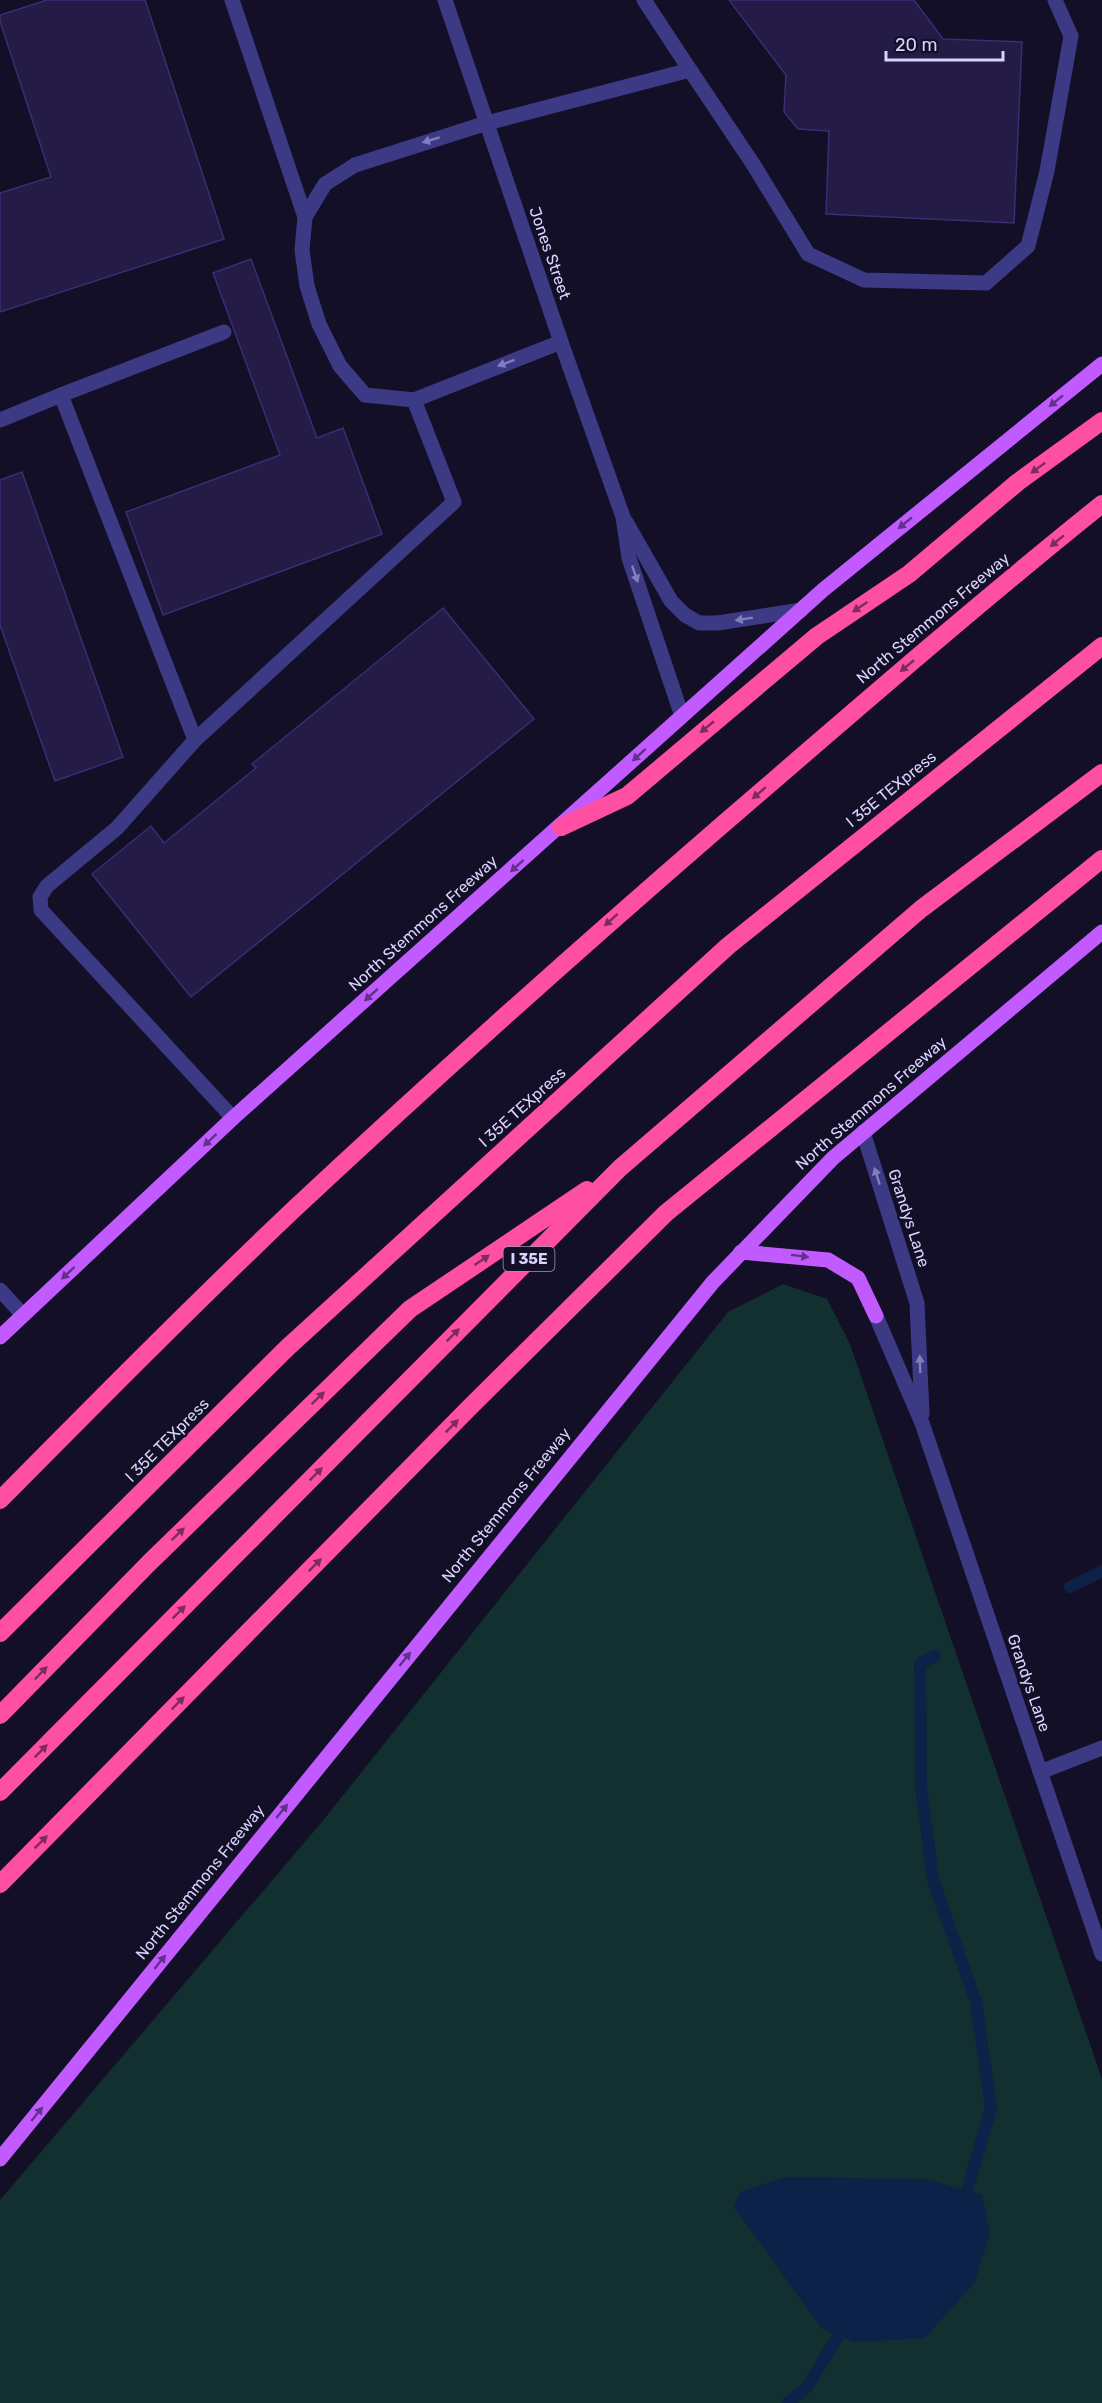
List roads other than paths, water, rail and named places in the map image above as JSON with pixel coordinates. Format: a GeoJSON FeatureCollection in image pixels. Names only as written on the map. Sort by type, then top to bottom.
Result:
{"type":"FeatureCollection","features":[{"type":"Feature","properties":{"kind":"highway"},"geometry":{"type":"LineString","coordinates":[[561,827],[627,796],[817,636],[909,574],[1018,483],[1102,421]]}},
{"type":"Feature","properties":{"kind":"highway","name":"North Stemmons Freeway"},"geometry":{"type":"LineString","coordinates":[[0,1500],[290,1214],[468,1049],[618,914],[1025,566],[1102,504]]}},
{"type":"Feature","properties":{"kind":"highway","name":"I 35E TEXpress"},"geometry":{"type":"LineString","coordinates":[[0,1633],[287,1348],[728,946],[1102,646]]}},
{"type":"Feature","properties":{"kind":"highway","name":"I 35E"},"geometry":{"type":"LineString","coordinates":[[0,1792],[620,1168],[921,909],[1102,773]]}},
{"type":"Feature","properties":{"kind":"highway"},"geometry":{"type":"LineString","coordinates":[[0,1884],[666,1213],[1102,859]]}},
{"type":"Feature","properties":{"kind":"highway"},"geometry":{"type":"LineString","coordinates":[[0,1715],[149,1563],[410,1309],[620,1168]]}},
{"type":"Feature","properties":{"kind":"main road","name":"North Stemmons Freeway"},"geometry":{"type":"LineString","coordinates":[[0,1337],[233,1118],[801,610],[881,542],[1102,364]]}},
{"type":"Feature","properties":{"kind":"main road","name":"North Stemmons Freeway"},"geometry":{"type":"LineString","coordinates":[[0,2159],[698,1301],[741,1252],[833,1158],[1102,932]]}},
{"type":"Feature","properties":{"kind":"main road"},"geometry":{"type":"LineString","coordinates":[[741,1252],[828,1260],[858,1278],[876,1316]]}},
{"type":"Feature","properties":{"kind":"street"},"geometry":{"type":"LineString","coordinates":[[232,0],[305,217],[302,250],[307,286],[319,324],[340,366],[365,395],[414,400],[561,342]]}},
{"type":"Feature","properties":{"kind":"street","name":"Jones Street"},"geometry":{"type":"LineString","coordinates":[[445,0],[623,517],[671,601],[685,615],[699,623],[718,624],[801,610]]}},
{"type":"Feature","properties":{"kind":"street"},"geometry":{"type":"LineString","coordinates":[[644,0],[753,164],[808,254],[864,280],[986,283],[1028,246],[1041,192],[1071,36],[1054,0]]}},
{"type":"Feature","properties":{"kind":"street"},"geometry":{"type":"LineString","coordinates":[[305,217],[325,184],[355,165],[487,123],[690,70]]}},
{"type":"Feature","properties":{"kind":"street"},"geometry":{"type":"LineString","coordinates":[[0,420],[224,332]]}},
{"type":"Feature","properties":{"kind":"street"},"geometry":{"type":"LineString","coordinates":[[61,395],[195,740]]}},
{"type":"Feature","properties":{"kind":"street"},"geometry":{"type":"LineString","coordinates":[[233,1118],[40,910],[40,897],[47,886],[117,828],[195,740],[454,502],[414,400]]}},
{"type":"Feature","properties":{"kind":"street","name":"Jones Street"},"geometry":{"type":"LineString","coordinates":[[623,517],[629,558],[682,716]]}},
{"type":"Feature","properties":{"kind":"street","name":"Grandys Lane"},"geometry":{"type":"LineString","coordinates":[[863,1132],[917,1303],[922,1423]]}},
{"type":"Feature","properties":{"kind":"street"},"geometry":{"type":"LineString","coordinates":[[0,1290],[23,1315]]}},
{"type":"Feature","properties":{"kind":"street","name":"Grandys Lane"},"geometry":{"type":"LineString","coordinates":[[876,1316],[922,1423],[1102,1954]]}},
{"type":"Feature","properties":{"kind":"street"},"geometry":{"type":"LineString","coordinates":[[1040,1772],[1102,1748]]}},
{"type":"Feature","properties":{"kind":"water"},"geometry":{"type":"Polygon","coordinates":[[[787,2177],[925,2179],[982,2195],[990,2233],[975,2282],[925,2338],[855,2342],[822,2329],[734,2207],[740,2192],[787,2177]]]}},
{"type":"Feature","properties":{"kind":"waterway"},"geometry":{"type":"LineString","coordinates":[[1070,1587],[1102,1571]]}},
{"type":"Feature","properties":{"kind":"waterway"},"geometry":{"type":"LineString","coordinates":[[935,1656],[920,1664],[921,1786],[933,1880],[976,2002],[991,2108],[967,2191],[958,2201]]}},
{"type":"Feature","properties":{"kind":"waterway"},"geometry":{"type":"LineString","coordinates":[[788,2403],[807,2387],[839,2335],[849,2324]]}}]}
